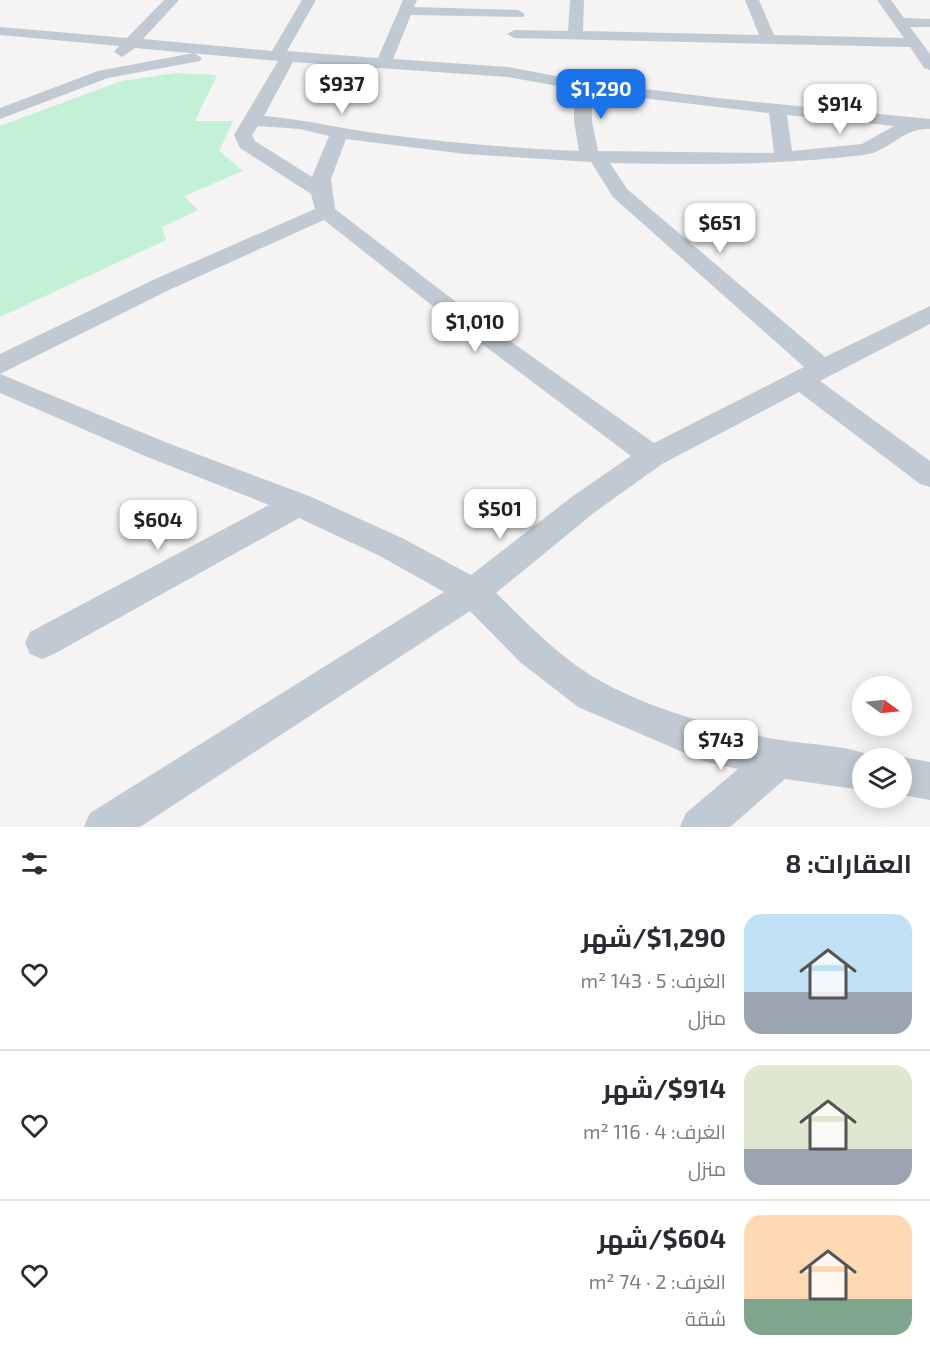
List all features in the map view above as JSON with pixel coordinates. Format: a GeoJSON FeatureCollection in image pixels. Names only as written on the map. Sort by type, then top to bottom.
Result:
{"type":"FeatureCollection","features":[{"type":"Feature","properties":{"kind":"street"},"geometry":{"type":"LineString","coordinates":[[104,74],[130,43],[172,0]]}},
{"type":"Feature","properties":{"kind":"street"},"geometry":{"type":"LineString","coordinates":[[309,0],[253,120],[243,135],[247,144],[322,201],[461,316],[652,456]]}},
{"type":"Feature","properties":{"kind":"street"},"geometry":{"type":"LineString","coordinates":[[575,36],[577,0]]}},
{"type":"Feature","properties":{"kind":"street"},"geometry":{"type":"LineString","coordinates":[[752,0],[768,40]]}},
{"type":"Feature","properties":{"kind":"street"},"geometry":{"type":"LineString","coordinates":[[884,0],[930,65]]}},
{"type":"Feature","properties":{"kind":"street"},"geometry":{"type":"LineString","coordinates":[[384,62],[408,5],[520,7],[511,53]]}},
{"type":"Feature","properties":{"kind":"street"},"geometry":{"type":"LineString","coordinates":[[901,22],[930,23]]}},
{"type":"Feature","properties":{"kind":"street"},"geometry":{"type":"LineString","coordinates":[[0,31],[232,52],[384,62],[511,53],[575,36],[914,43]]}},
{"type":"Feature","properties":{"kind":"street"},"geometry":{"type":"LineString","coordinates":[[0,114],[104,74],[232,52]]}},
{"type":"Feature","properties":{"kind":"street"},"geometry":{"type":"LineString","coordinates":[[511,53],[582,86],[922,123]]}},
{"type":"Feature","properties":{"kind":"street"},"geometry":{"type":"LineString","coordinates":[[582,86],[583,121],[594,157],[620,193],[811,374],[930,476]]}},
{"type":"Feature","properties":{"kind":"street"},"geometry":{"type":"LineString","coordinates":[[777,109],[784,158]]}},
{"type":"Feature","properties":{"kind":"street"},"geometry":{"type":"LineString","coordinates":[[253,120],[300,124],[339,133],[426,146],[594,157],[784,158],[867,149],[922,123]]}},
{"type":"Feature","properties":{"kind":"street"},"geometry":{"type":"LineString","coordinates":[[322,201],[321,173],[339,133]]}},
{"type":"Feature","properties":{"kind":"street"},"geometry":{"type":"LineString","coordinates":[[0,365],[118,304],[207,262],[322,201]]}},
{"type":"Feature","properties":{"kind":"street"},"geometry":{"type":"LineString","coordinates":[[104,827],[473,592],[584,504],[652,456],[930,314]]}},
{"type":"Feature","properties":{"kind":"street"},"geometry":{"type":"LineString","coordinates":[[0,383],[144,445],[298,504],[391,547],[473,592],[532,651],[591,695],[706,743],[780,759],[852,770]]}},
{"type":"Feature","properties":{"kind":"street"},"geometry":{"type":"LineString","coordinates":[[42,644],[298,504]]}},
{"type":"Feature","properties":{"kind":"street"},"geometry":{"type":"LineString","coordinates":[[700,827],[780,759]]}},
{"type":"Feature","properties":{"kind":"street"},"geometry":{"type":"LineString","coordinates":[[912,778],[930,781]]}},
{"type":"Feature","properties":{"kind":"green space"},"geometry":{"type":"Polygon","coordinates":[[[176,73],[217,75],[195,121],[233,121],[219,151],[243,171],[184,196],[198,210],[162,227],[166,240],[0,317],[0,126],[121,81],[176,73]]]}}]}
